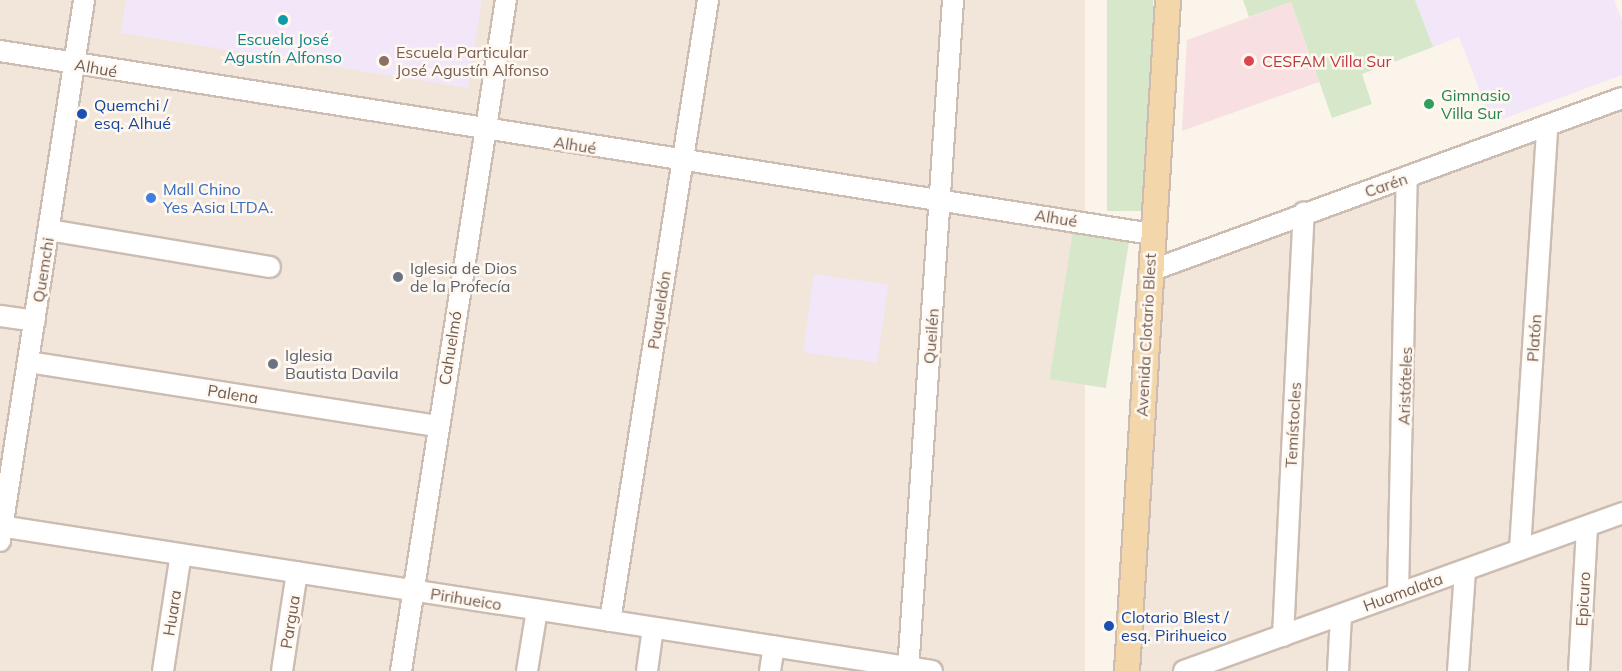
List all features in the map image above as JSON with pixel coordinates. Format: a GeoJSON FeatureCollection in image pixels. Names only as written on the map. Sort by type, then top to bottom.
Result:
{"type":"FeatureCollection","features":[{"type":"Feature","properties":{"kind":"main road","name":"Avenida Clotario Blest"},"geometry":{"type":"LineString","coordinates":[[1127,671],[1168,0]]}},
{"type":"Feature","properties":{"kind":"street","name":"Quemchi"},"geometry":{"type":"LineString","coordinates":[[1,531],[84,0]]}},
{"type":"Feature","properties":{"kind":"street","name":"Cahuelmó"},"geometry":{"type":"LineString","coordinates":[[401,671],[506,0]]}},
{"type":"Feature","properties":{"kind":"street","name":"Puqueldón"},"geometry":{"type":"LineString","coordinates":[[610,621],[708,0]]}},
{"type":"Feature","properties":{"kind":"street","name":"Queilén"},"geometry":{"type":"LineString","coordinates":[[908,669],[953,0]]}},
{"type":"Feature","properties":{"kind":"street","name":"Alhué"},"geometry":{"type":"LineString","coordinates":[[0,51],[485,132],[1152,234]]}},
{"type":"Feature","properties":{"kind":"street","name":"Carén"},"geometry":{"type":"LineString","coordinates":[[1150,271],[1622,98]]}},
{"type":"Feature","properties":{"kind":"street","name":"Platón"},"geometry":{"type":"LineString","coordinates":[[1520,549],[1547,127]]}},
{"type":"Feature","properties":{"kind":"street","name":"Aristóteles"},"geometry":{"type":"LineString","coordinates":[[1398,594],[1407,177]]}},
{"type":"Feature","properties":{"kind":"street","name":"Temístocles"},"geometry":{"type":"LineString","coordinates":[[1283,636],[1304,213]]}},
{"type":"Feature","properties":{"kind":"street"},"geometry":{"type":"LineString","coordinates":[[49,230],[270,267]]}},
{"type":"Feature","properties":{"kind":"street"},"geometry":{"type":"LineString","coordinates":[[0,316],[35,321]]}},
{"type":"Feature","properties":{"kind":"street","name":"Palena"},"geometry":{"type":"LineString","coordinates":[[28,362],[438,426]]}},
{"type":"Feature","properties":{"kind":"street","name":"Huamalata"},"geometry":{"type":"LineString","coordinates":[[1184,671],[1622,513]]}},
{"type":"Feature","properties":{"kind":"street","name":"Epicuro"},"geometry":{"type":"LineString","coordinates":[[1579,671],[1587,526]]}},
{"type":"Feature","properties":{"kind":"street","name":"Pirihueico"},"geometry":{"type":"LineString","coordinates":[[1,531],[181,554],[932,671]]}},
{"type":"Feature","properties":{"kind":"street","name":"Huara"},"geometry":{"type":"LineString","coordinates":[[163,671],[181,554]]}},
{"type":"Feature","properties":{"kind":"street"},"geometry":{"type":"LineString","coordinates":[[1458,671],[1465,570]]}},
{"type":"Feature","properties":{"kind":"street","name":"Pargua"},"geometry":{"type":"LineString","coordinates":[[282,671],[297,572]]}},
{"type":"Feature","properties":{"kind":"street"},"geometry":{"type":"LineString","coordinates":[[527,671],[537,610]]}},
{"type":"Feature","properties":{"kind":"street"},"geometry":{"type":"LineString","coordinates":[[1338,671],[1341,615]]}},
{"type":"Feature","properties":{"kind":"street"},"geometry":{"type":"LineString","coordinates":[[647,671],[653,628]]}},
{"type":"Feature","properties":{"kind":"street"},"geometry":{"type":"LineString","coordinates":[[770,671],[774,646]]}},
{"type":"Feature","properties":{"kind":"shaded area"},"geometry":{"type":"Polygon","coordinates":[[[0,0],[1085,0],[1085,671],[0,671],[0,0]]]}},
{"type":"Feature","properties":{"kind":"shaded area","name":"Escuela Particular José Agustín Alfonso"},"geometry":{"type":"Polygon","coordinates":[[[126,0],[482,0],[468,88],[121,33],[126,0]]]}},
{"type":"Feature","properties":{"kind":"shaded area"},"geometry":{"type":"Polygon","coordinates":[[[1415,0],[1614,0],[1622,20],[1622,75],[1492,123],[1459,37],[1433,47],[1415,0]]]}},
{"type":"Feature","properties":{"kind":"shaded area","name":"CESFAM Villa Sur"},"geometry":{"type":"Polygon","coordinates":[[[1291,2],[1319,82],[1182,131],[1187,40],[1291,2]]]}},
{"type":"Feature","properties":{"kind":"shaded area"},"geometry":{"type":"Polygon","coordinates":[[[1622,109],[1622,671],[1137,671],[1165,274],[1622,109]]]}},
{"type":"Feature","properties":{"kind":"shaded area"},"geometry":{"type":"Polygon","coordinates":[[[814,274],[888,284],[877,363],[803,352],[814,274]]]}},
{"type":"Feature","properties":{"kind":"green space"},"geometry":{"type":"Polygon","coordinates":[[[1107,0],[1153,0],[1153,211],[1107,211],[1107,0]]]}},
{"type":"Feature","properties":{"kind":"green space"},"geometry":{"type":"Polygon","coordinates":[[[1243,0],[1415,0],[1433,47],[1362,74],[1372,104],[1332,118],[1291,2],[1249,17],[1243,0]]]}},
{"type":"Feature","properties":{"kind":"green space"},"geometry":{"type":"Polygon","coordinates":[[[1073,231],[1129,240],[1106,388],[1050,379],[1073,231]]]}},
{"type":"Feature","properties":{"kind":"place","name":"Escuela José Agustín Alfonso"},"geometry":{"type":"Point","coordinates":[283,20]}},
{"type":"Feature","properties":{"kind":"place","name":"Escuela Particular José Agustín Alfonso"},"geometry":{"type":"Point","coordinates":[384,61]}},
{"type":"Feature","properties":{"kind":"place","name":"CESFAM Villa Sur"},"geometry":{"type":"Point","coordinates":[1249,61]}},
{"type":"Feature","properties":{"kind":"place","name":"Gimnasio Villa Sur"},"geometry":{"type":"Point","coordinates":[1429,104]}},
{"type":"Feature","properties":{"kind":"place","name":"Quemchi / esq. Alhué"},"geometry":{"type":"Point","coordinates":[82,114]}},
{"type":"Feature","properties":{"kind":"place","name":"Mall Chino Yes Asia LTDA."},"geometry":{"type":"Point","coordinates":[151,198]}},
{"type":"Feature","properties":{"kind":"place","name":"Iglesia de Dios de la Profecía"},"geometry":{"type":"Point","coordinates":[398,277]}},
{"type":"Feature","properties":{"kind":"place","name":"Iglesia Bautista Davila"},"geometry":{"type":"Point","coordinates":[273,364]}},
{"type":"Feature","properties":{"kind":"place","name":"Clotario Blest / esq. Pirihueico"},"geometry":{"type":"Point","coordinates":[1109,626]}}]}
